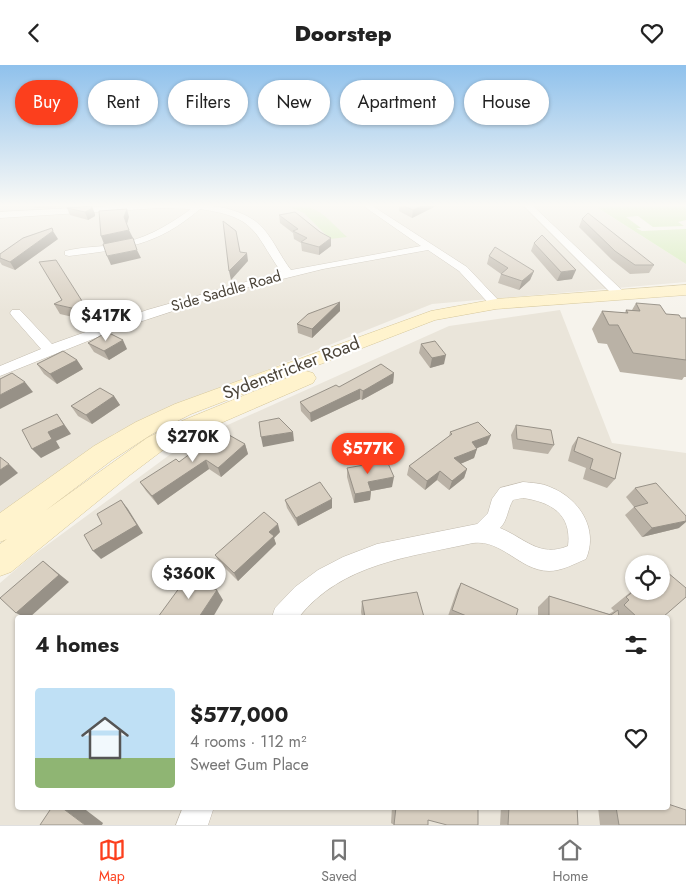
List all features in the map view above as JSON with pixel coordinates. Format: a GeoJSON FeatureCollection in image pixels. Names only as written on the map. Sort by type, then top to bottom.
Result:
{"type":"FeatureCollection","features":[{"type":"Feature","properties":{"kind":"main road","name":"Sydenstricker Road"},"geometry":{"type":"LineString","coordinates":[[0,529],[103,453],[144,428],[183,409],[431,316],[496,304],[686,290]]}},
{"type":"Feature","properties":{"kind":"main road","name":"Sydenstricker Road"},"geometry":{"type":"LineString","coordinates":[[0,562],[120,468],[156,444],[192,426],[349,360],[407,325]]}},
{"type":"Feature","properties":{"kind":"street"},"geometry":{"type":"LineString","coordinates":[[69,253],[142,240]]}},
{"type":"Feature","properties":{"kind":"street"},"geometry":{"type":"LineString","coordinates":[[265,240],[278,262],[288,274]]}},
{"type":"Feature","properties":{"kind":"street"},"geometry":{"type":"LineString","coordinates":[[421,240],[463,269],[496,304]]}},
{"type":"Feature","properties":{"kind":"street"},"geometry":{"type":"LineString","coordinates":[[564,240],[622,296]]}},
{"type":"Feature","properties":{"kind":"street","name":"Side Saddle Road"},"geometry":{"type":"LineString","coordinates":[[0,371],[50,350],[163,309],[288,274],[431,247]]}},
{"type":"Feature","properties":{"kind":"street"},"geometry":{"type":"LineString","coordinates":[[16,313],[50,350]]}},
{"type":"Feature","properties":{"kind":"street"},"geometry":{"type":"LineString","coordinates":[[286,615],[316,585],[333,573],[360,559],[377,554],[482,533],[502,539],[520,551],[541,561],[562,560],[578,551],[580,534],[575,518],[563,504],[544,493],[523,490],[507,494],[500,505],[497,517],[482,533]]}},
{"type":"Feature","properties":{"kind":"street"},"geometry":{"type":"LineString","coordinates":[[192,825],[198,810]]}},
{"type":"Feature","properties":{"kind":"shaded area"},"geometry":{"type":"Polygon","coordinates":[[[0,240],[649,240],[686,264],[686,282],[432,304],[201,396],[115,433],[0,516],[0,240]]]}},
{"type":"Feature","properties":{"kind":"shaded area"},"geometry":{"type":"Polygon","coordinates":[[[560,310],[612,443],[686,453],[686,825],[0,825],[0,583],[28,559],[183,445],[449,326],[560,310]]]}},
{"type":"Feature","properties":{"kind":"green space"},"geometry":{"type":"Polygon","coordinates":[[[649,240],[686,240],[686,264],[649,240]]]}},
{"type":"Feature","properties":{"kind":"building"},"geometry":{"type":"Polygon","coordinates":[[[19,240],[40,240],[10,262],[0,258],[0,254],[19,240]]]}},
{"type":"Feature","properties":{"kind":"building"},"geometry":{"type":"Polygon","coordinates":[[[134,240],[137,250],[107,256],[103,244],[134,240]]]}},
{"type":"Feature","properties":{"kind":"building"},"geometry":{"type":"Polygon","coordinates":[[[225,240],[238,240],[240,252],[247,253],[229,271],[225,240]]]}},
{"type":"Feature","properties":{"kind":"building"},"geometry":{"type":"Polygon","coordinates":[[[303,240],[328,240],[319,247],[301,242],[303,240]]]}},
{"type":"Feature","properties":{"kind":"building"},"geometry":{"type":"Polygon","coordinates":[[[537,240],[547,240],[576,270],[561,272],[534,243],[537,240]]]}},
{"type":"Feature","properties":{"kind":"building"},"geometry":{"type":"Polygon","coordinates":[[[604,240],[623,240],[654,265],[635,265],[604,240]]]}},
{"type":"Feature","properties":{"kind":"building"},"geometry":{"type":"Polygon","coordinates":[[[495,247],[534,271],[522,281],[501,274],[508,268],[489,256],[495,247]]]}},
{"type":"Feature","properties":{"kind":"building"},"geometry":{"type":"Polygon","coordinates":[[[56,260],[89,312],[54,304],[62,300],[39,262],[56,260]]]}},
{"type":"Feature","properties":{"kind":"building"},"geometry":{"type":"Polygon","coordinates":[[[340,302],[312,329],[297,324],[308,314],[340,302]]]}},
{"type":"Feature","properties":{"kind":"building"},"geometry":{"type":"Polygon","coordinates":[[[636,303],[660,305],[666,314],[679,315],[681,318],[686,318],[686,360],[633,353],[618,325],[609,325],[602,311],[628,313],[626,310],[640,311],[636,303]]]}},
{"type":"Feature","properties":{"kind":"building"},"geometry":{"type":"Polygon","coordinates":[[[107,332],[123,340],[104,351],[88,343],[107,332]]]}},
{"type":"Feature","properties":{"kind":"building"},"geometry":{"type":"Polygon","coordinates":[[[435,341],[446,355],[432,358],[421,344],[435,341]]]}},
{"type":"Feature","properties":{"kind":"building"},"geometry":{"type":"Polygon","coordinates":[[[63,351],[77,360],[50,374],[37,364],[63,351]]]}},
{"type":"Feature","properties":{"kind":"building"},"geometry":{"type":"Polygon","coordinates":[[[381,364],[394,373],[363,391],[360,389],[310,413],[300,402],[336,385],[339,387],[381,364]]]}},
{"type":"Feature","properties":{"kind":"building"},"geometry":{"type":"Polygon","coordinates":[[[12,373],[25,382],[0,395],[0,379],[12,373]]]}},
{"type":"Feature","properties":{"kind":"building"},"geometry":{"type":"Polygon","coordinates":[[[100,388],[114,396],[86,415],[71,406],[100,388]]]}},
{"type":"Feature","properties":{"kind":"building"},"geometry":{"type":"Polygon","coordinates":[[[57,414],[64,425],[48,432],[52,439],[32,449],[22,430],[57,414]]]}},
{"type":"Feature","properties":{"kind":"building"},"geometry":{"type":"Polygon","coordinates":[[[279,418],[293,432],[261,437],[259,422],[279,418]]]}},
{"type":"Feature","properties":{"kind":"building"},"geometry":{"type":"Polygon","coordinates":[[[478,422],[491,435],[472,442],[477,449],[454,458],[467,469],[452,481],[440,471],[427,481],[409,466],[452,434],[450,432],[478,422]]]}},
{"type":"Feature","properties":{"kind":"building"},"geometry":{"type":"Polygon","coordinates":[[[516,425],[551,430],[554,445],[517,439],[516,425]]]}},
{"type":"Feature","properties":{"kind":"building"},"geometry":{"type":"Polygon","coordinates":[[[229,435],[245,444],[218,468],[206,460],[152,496],[140,482],[176,459],[179,462],[210,439],[218,444],[229,435]]]}},
{"type":"Feature","properties":{"kind":"building"},"geometry":{"type":"Polygon","coordinates":[[[578,437],[621,453],[615,479],[590,469],[593,459],[574,451],[578,437]]]}},
{"type":"Feature","properties":{"kind":"building"},"geometry":{"type":"Polygon","coordinates":[[[0,457],[9,464],[0,470],[0,457]]]}},
{"type":"Feature","properties":{"kind":"building"},"geometry":{"type":"Polygon","coordinates":[[[387,461],[394,477],[368,482],[371,491],[355,494],[347,468],[387,461]]]}},
{"type":"Feature","properties":{"kind":"building"},"geometry":{"type":"Polygon","coordinates":[[[320,482],[332,499],[296,518],[285,500],[320,482]]]}},
{"type":"Feature","properties":{"kind":"building"},"geometry":{"type":"Polygon","coordinates":[[[656,483],[686,516],[686,521],[652,528],[634,507],[648,503],[635,488],[656,483]]]}},
{"type":"Feature","properties":{"kind":"building"},"geometry":{"type":"Polygon","coordinates":[[[121,500],[137,525],[93,551],[84,535],[102,524],[97,514],[121,500]]]}},
{"type":"Feature","properties":{"kind":"building"},"geometry":{"type":"Polygon","coordinates":[[[264,512],[278,524],[269,532],[274,536],[234,573],[215,555],[264,512]]]}},
{"type":"Feature","properties":{"kind":"building"},"geometry":{"type":"Polygon","coordinates":[[[43,561],[59,575],[16,613],[0,598],[43,561]]]}},
{"type":"Feature","properties":{"kind":"building"},"geometry":{"type":"Polygon","coordinates":[[[670,575],[686,588],[686,597],[665,615],[635,615],[624,605],[629,600],[670,600],[670,575]]]}},
{"type":"Feature","properties":{"kind":"building"},"geometry":{"type":"Polygon","coordinates":[[[188,576],[217,590],[200,615],[159,615],[188,576]]]}},
{"type":"Feature","properties":{"kind":"building"},"geometry":{"type":"Polygon","coordinates":[[[461,583],[518,609],[516,615],[464,615],[452,610],[461,583]]]}},
{"type":"Feature","properties":{"kind":"building"},"geometry":{"type":"Polygon","coordinates":[[[417,592],[423,615],[365,615],[362,601],[417,592]]]}},
{"type":"Feature","properties":{"kind":"building"},"geometry":{"type":"Polygon","coordinates":[[[549,596],[611,615],[549,615],[549,596]]]}},
{"type":"Feature","properties":{"kind":"building"},"geometry":{"type":"Polygon","coordinates":[[[618,610],[619,615],[611,615],[618,610]]]}},
{"type":"Feature","properties":{"kind":"building"},"geometry":{"type":"Polygon","coordinates":[[[670,805],[686,810],[686,825],[619,825],[616,810],[670,810],[670,805]]]}},
{"type":"Feature","properties":{"kind":"building"},"geometry":{"type":"Polygon","coordinates":[[[50,810],[65,810],[85,825],[40,825],[50,810]]]}},
{"type":"Feature","properties":{"kind":"building"},"geometry":{"type":"Polygon","coordinates":[[[396,810],[478,810],[478,825],[447,825],[428,820],[428,825],[394,825],[396,810]]]}},
{"type":"Feature","properties":{"kind":"building"},"geometry":{"type":"Polygon","coordinates":[[[509,810],[577,810],[578,825],[508,825],[509,810]]]}}]}
